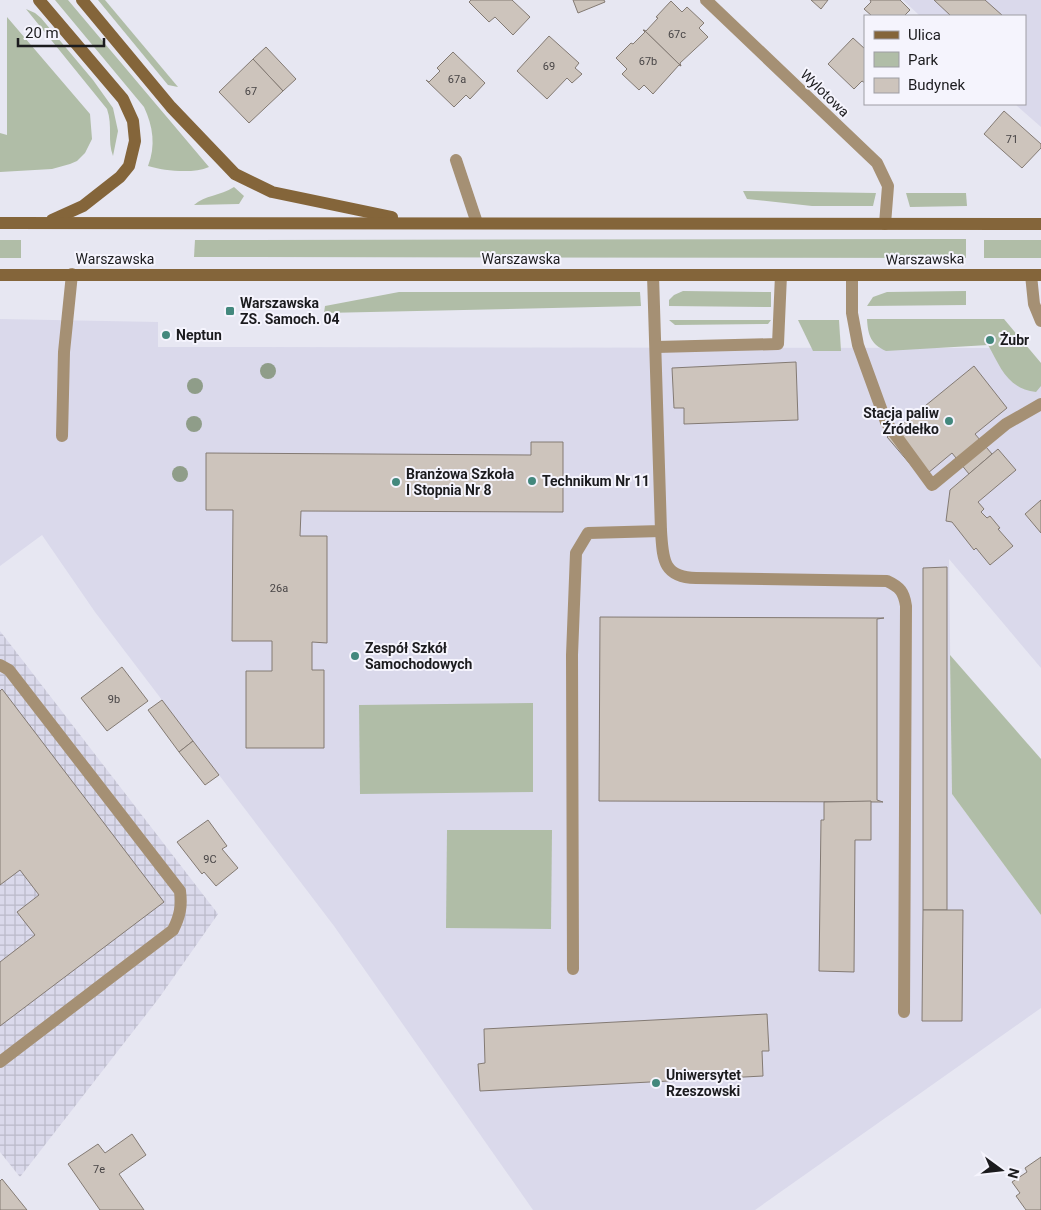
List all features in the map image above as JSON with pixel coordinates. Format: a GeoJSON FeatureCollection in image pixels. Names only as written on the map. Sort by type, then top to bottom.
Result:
{"type":"FeatureCollection","features":[{"type":"Feature","properties":{"kind":"main road"},"geometry":{"type":"LineString","coordinates":[[39,0],[123,99],[133,121],[135,142],[128,166],[120,177],[84,206],[46,223]]}},
{"type":"Feature","properties":{"kind":"main road"},"geometry":{"type":"LineString","coordinates":[[82,0],[171,107],[235,174],[272,192],[421,223]]}},
{"type":"Feature","properties":{"kind":"main road"},"geometry":{"type":"LineString","coordinates":[[0,223],[1041,224]]}},
{"type":"Feature","properties":{"kind":"main road","name":"Warszawska"},"geometry":{"type":"LineString","coordinates":[[0,275],[1036,275]]}},
{"type":"Feature","properties":{"kind":"street","name":"Wylotowa"},"geometry":{"type":"LineString","coordinates":[[706,0],[877,163],[888,186],[885,224]]}},
{"type":"Feature","properties":{"kind":"street"},"geometry":{"type":"LineString","coordinates":[[456,160],[477,224]]}},
{"type":"Feature","properties":{"kind":"street"},"geometry":{"type":"LineString","coordinates":[[62,436],[64,352],[72,274]]}},
{"type":"Feature","properties":{"kind":"street"},"geometry":{"type":"LineString","coordinates":[[653,275],[663,562],[671,571],[681,576],[696,578],[887,580],[897,585],[904,593],[906,616],[904,1012]]}},
{"type":"Feature","properties":{"kind":"street"},"geometry":{"type":"LineString","coordinates":[[656,348],[778,344],[781,275]]}},
{"type":"Feature","properties":{"kind":"street"},"geometry":{"type":"LineString","coordinates":[[852,275],[852,313],[858,345],[886,422],[932,485],[1006,424],[1041,404]]}},
{"type":"Feature","properties":{"kind":"street"},"geometry":{"type":"LineString","coordinates":[[1036,275],[1034,304],[1041,321]]}},
{"type":"Feature","properties":{"kind":"street"},"geometry":{"type":"LineString","coordinates":[[573,969],[572,655],[576,554],[588,533],[661,530]]}},
{"type":"Feature","properties":{"kind":"street"},"geometry":{"type":"LineString","coordinates":[[0,1062],[174,930],[180,916],[182,902],[180,891],[5,668]]}},
{"type":"Feature","properties":{"kind":"shaded area"},"geometry":{"type":"Polygon","coordinates":[[[903,0],[1041,0],[1041,127],[1016,105],[1026,105],[1026,15],[919,15],[903,0]]]}},
{"type":"Feature","properties":{"kind":"shaded area"},"geometry":{"type":"Polygon","coordinates":[[[0,319],[158,322],[158,347],[1014,348],[1041,382],[1041,668],[949,559],[952,794],[1041,915],[1041,1008],[755,1210],[533,1210],[334,926],[95,612],[42,535],[0,566],[0,319]]]}},
{"type":"Feature","properties":{"kind":"shaded area"},"geometry":{"type":"Polygon","coordinates":[[[0,631],[218,914],[159,998],[20,1177],[0,1152],[0,631]]]}},
{"type":"Feature","properties":{"kind":"green space"},"geometry":{"type":"Polygon","coordinates":[[[55,0],[68,0],[209,167],[179,171],[148,166],[153,144],[150,121],[144,107],[55,0]]]}},
{"type":"Feature","properties":{"kind":"green space"},"geometry":{"type":"Polygon","coordinates":[[[98,0],[105,0],[178,87],[168,85],[98,0]]]}},
{"type":"Feature","properties":{"kind":"green space"},"geometry":{"type":"Polygon","coordinates":[[[26,9],[41,18],[93,80],[113,108],[118,131],[113,156],[110,145],[110,121],[107,109],[26,9]]]}},
{"type":"Feature","properties":{"kind":"green space"},"geometry":{"type":"Polygon","coordinates":[[[7,17],[90,114],[92,139],[85,153],[77,161],[52,169],[0,172],[0,133],[7,135],[7,17]]]}},
{"type":"Feature","properties":{"kind":"green space"},"geometry":{"type":"Polygon","coordinates":[[[234,187],[244,196],[239,204],[194,205],[203,199],[234,187]]]}},
{"type":"Feature","properties":{"kind":"green space"},"geometry":{"type":"Polygon","coordinates":[[[743,191],[876,193],[873,206],[812,206],[747,199],[743,191]]]}},
{"type":"Feature","properties":{"kind":"green space"},"geometry":{"type":"Polygon","coordinates":[[[906,193],[966,193],[967,206],[910,207],[906,193]]]}},
{"type":"Feature","properties":{"kind":"green space"},"geometry":{"type":"Polygon","coordinates":[[[966,239],[966,258],[194,257],[195,240],[966,239]]]}},
{"type":"Feature","properties":{"kind":"green space"},"geometry":{"type":"Polygon","coordinates":[[[0,240],[21,240],[21,258],[0,258],[0,240]]]}},
{"type":"Feature","properties":{"kind":"green space"},"geometry":{"type":"Polygon","coordinates":[[[984,240],[1041,240],[1041,258],[984,258],[984,240]]]}},
{"type":"Feature","properties":{"kind":"green space"},"geometry":{"type":"Polygon","coordinates":[[[683,291],[771,292],[771,307],[669,306],[669,300],[674,295],[683,291]]]}},
{"type":"Feature","properties":{"kind":"green space"},"geometry":{"type":"Polygon","coordinates":[[[966,291],[966,305],[867,306],[873,297],[887,292],[966,291]]]}},
{"type":"Feature","properties":{"kind":"green space"},"geometry":{"type":"Polygon","coordinates":[[[399,292],[640,292],[641,306],[324,313],[325,306],[399,292]]]}},
{"type":"Feature","properties":{"kind":"green space"},"geometry":{"type":"Polygon","coordinates":[[[867,319],[1004,319],[1041,363],[1041,386],[1036,392],[1026,390],[1011,381],[1001,369],[988,345],[886,351],[871,339],[867,319]]]}},
{"type":"Feature","properties":{"kind":"green space"},"geometry":{"type":"Polygon","coordinates":[[[669,320],[771,320],[768,324],[675,325],[669,320]]]}},
{"type":"Feature","properties":{"kind":"green space"},"geometry":{"type":"Polygon","coordinates":[[[798,320],[839,320],[841,351],[813,351],[798,320]]]}},
{"type":"Feature","properties":{"kind":"green space"},"geometry":{"type":"Polygon","coordinates":[[[950,655],[1041,759],[1041,915],[952,794],[950,655]]]}},
{"type":"Feature","properties":{"kind":"green space"},"geometry":{"type":"Polygon","coordinates":[[[533,703],[533,792],[360,794],[359,705],[533,703]]]}},
{"type":"Feature","properties":{"kind":"green space"},"geometry":{"type":"Polygon","coordinates":[[[447,830],[552,830],[551,929],[446,928],[447,830]]]}},
{"type":"Feature","properties":{"kind":"building"},"geometry":{"type":"Polygon","coordinates":[[[471,0],[512,0],[530,17],[513,35],[495,17],[489,22],[469,2],[471,0]]]}},
{"type":"Feature","properties":{"kind":"building"},"geometry":{"type":"Polygon","coordinates":[[[573,0],[604,0],[605,2],[578,13],[573,0]]]}},
{"type":"Feature","properties":{"kind":"building"},"geometry":{"type":"Polygon","coordinates":[[[811,0],[828,0],[821,9],[811,0]]]}},
{"type":"Feature","properties":{"kind":"building"},"geometry":{"type":"Polygon","coordinates":[[[870,0],[900,0],[910,10],[905,15],[871,15],[864,9],[871,2],[870,0]]]}},
{"type":"Feature","properties":{"kind":"building"},"geometry":{"type":"Polygon","coordinates":[[[934,0],[985,0],[1002,15],[950,15],[934,0]]]}},
{"type":"Feature","properties":{"kind":"building"},"geometry":{"type":"Polygon","coordinates":[[[671,1],[682,12],[687,7],[704,23],[699,28],[708,37],[680,63],[681,66],[644,30],[646,31],[671,1]]]}},
{"type":"Feature","properties":{"kind":"building"},"geometry":{"type":"Polygon","coordinates":[[[643,30],[681,66],[679,65],[653,94],[644,85],[639,90],[622,74],[627,69],[616,58],[645,32],[643,30]]]}},
{"type":"Feature","properties":{"kind":"building"},"geometry":{"type":"Polygon","coordinates":[[[549,36],[579,63],[575,68],[582,74],[572,83],[567,78],[547,99],[517,71],[549,36]]]}},
{"type":"Feature","properties":{"kind":"building"},"geometry":{"type":"Polygon","coordinates":[[[853,38],[864,48],[864,82],[862,81],[854,89],[828,64],[853,38]]]}},
{"type":"Feature","properties":{"kind":"building"},"geometry":{"type":"Polygon","coordinates":[[[266,47],[296,79],[283,91],[253,59],[266,47]]]}},
{"type":"Feature","properties":{"kind":"building"},"geometry":{"type":"Polygon","coordinates":[[[453,52],[485,83],[470,99],[466,95],[454,107],[426,80],[429,82],[440,71],[437,68],[453,52]]]}},
{"type":"Feature","properties":{"kind":"building"},"geometry":{"type":"Polygon","coordinates":[[[253,59],[283,91],[249,123],[219,92],[253,59]]]}},
{"type":"Feature","properties":{"kind":"building"},"geometry":{"type":"Polygon","coordinates":[[[1004,111],[1041,144],[1041,148],[1022,168],[984,134],[1004,111]]]}},
{"type":"Feature","properties":{"kind":"building"},"geometry":{"type":"Polygon","coordinates":[[[796,362],[798,420],[684,424],[684,408],[674,408],[672,368],[796,362]]]}},
{"type":"Feature","properties":{"kind":"building","name":"Stacja paliw Źródełko"},"geometry":{"type":"Polygon","coordinates":[[[974,366],[1007,408],[975,434],[992,454],[969,474],[952,453],[922,478],[887,437],[974,366]]]}},
{"type":"Feature","properties":{"kind":"building"},"geometry":{"type":"Polygon","coordinates":[[[531,442],[563,442],[563,512],[301,511],[300,536],[327,536],[327,643],[312,642],[312,670],[324,670],[324,748],[246,748],[246,671],[272,671],[272,641],[232,641],[233,510],[206,510],[206,453],[531,455],[531,442]]]}},
{"type":"Feature","properties":{"kind":"building"},"geometry":{"type":"Polygon","coordinates":[[[998,449],[1016,470],[978,502],[984,509],[981,512],[987,518],[990,516],[1000,528],[998,529],[1013,546],[990,565],[976,548],[974,550],[952,522],[946,521],[950,490],[998,449]]]}},
{"type":"Feature","properties":{"kind":"building"},"geometry":{"type":"Polygon","coordinates":[[[1041,500],[1041,533],[1025,514],[1041,500]]]}},
{"type":"Feature","properties":{"kind":"building"},"geometry":{"type":"Polygon","coordinates":[[[947,567],[947,910],[923,910],[923,568],[947,567]]]}},
{"type":"Feature","properties":{"kind":"building"},"geometry":{"type":"Polygon","coordinates":[[[600,617],[884,618],[877,619],[877,800],[883,802],[599,801],[600,617]]]}},
{"type":"Feature","properties":{"kind":"building"},"geometry":{"type":"Polygon","coordinates":[[[122,667],[148,701],[107,731],[81,698],[122,667]]]}},
{"type":"Feature","properties":{"kind":"building"},"geometry":{"type":"Polygon","coordinates":[[[2,689],[164,902],[0,1026],[0,962],[35,935],[17,912],[39,895],[20,870],[0,885],[0,691],[2,689]]]}},
{"type":"Feature","properties":{"kind":"building"},"geometry":{"type":"Polygon","coordinates":[[[162,700],[193,741],[179,752],[148,710],[162,700]]]}},
{"type":"Feature","properties":{"kind":"building"},"geometry":{"type":"Polygon","coordinates":[[[193,741],[219,775],[205,785],[179,752],[193,741]]]}},
{"type":"Feature","properties":{"kind":"building"},"geometry":{"type":"Polygon","coordinates":[[[871,801],[871,840],[855,840],[854,972],[819,971],[821,820],[824,820],[824,802],[871,801]]]}},
{"type":"Feature","properties":{"kind":"building"},"geometry":{"type":"Polygon","coordinates":[[[208,820],[227,846],[222,849],[238,868],[216,886],[204,872],[202,874],[177,842],[208,820]]]}},
{"type":"Feature","properties":{"kind":"building"},"geometry":{"type":"Polygon","coordinates":[[[923,910],[963,910],[962,1021],[922,1021],[923,910]]]}},
{"type":"Feature","properties":{"kind":"building"},"geometry":{"type":"Polygon","coordinates":[[[767,1014],[769,1051],[762,1051],[763,1076],[480,1091],[478,1064],[485,1063],[484,1029],[767,1014]]]}},
{"type":"Feature","properties":{"kind":"building"},"geometry":{"type":"Polygon","coordinates":[[[132,1134],[146,1155],[119,1174],[144,1210],[100,1210],[68,1164],[98,1144],[105,1153],[132,1134]]]}},
{"type":"Feature","properties":{"kind":"building"},"geometry":{"type":"Polygon","coordinates":[[[1041,1157],[1041,1210],[1026,1210],[1016,1196],[1020,1193],[1012,1182],[1027,1172],[1025,1168],[1041,1157]]]}},
{"type":"Feature","properties":{"kind":"building"},"geometry":{"type":"Polygon","coordinates":[[[2,1179],[27,1210],[0,1210],[0,1181],[2,1179]]]}},
{"type":"Feature","properties":{"kind":"place","name":"Warszawska ZS. Samoch. 04"},"geometry":{"type":"Point","coordinates":[230,311]}},
{"type":"Feature","properties":{"kind":"place","name":"Neptun"},"geometry":{"type":"Point","coordinates":[166,335]}},
{"type":"Feature","properties":{"kind":"place","name":"Żubr"},"geometry":{"type":"Point","coordinates":[990,340]}},
{"type":"Feature","properties":{"kind":"place","name":"Stacja paliw Źródełko"},"geometry":{"type":"Point","coordinates":[949,421]}},
{"type":"Feature","properties":{"kind":"place","name":"Technikum Nr 11"},"geometry":{"type":"Point","coordinates":[532,481]}},
{"type":"Feature","properties":{"kind":"place","name":"Branżowa Szkoła I Stopnia Nr 8"},"geometry":{"type":"Point","coordinates":[396,482]}},
{"type":"Feature","properties":{"kind":"place","name":"Zespół Szkół Samochodowych"},"geometry":{"type":"Point","coordinates":[355,656]}},
{"type":"Feature","properties":{"kind":"place","name":"Uniwersytet Rzeszowski"},"geometry":{"type":"Point","coordinates":[656,1083]}}]}
